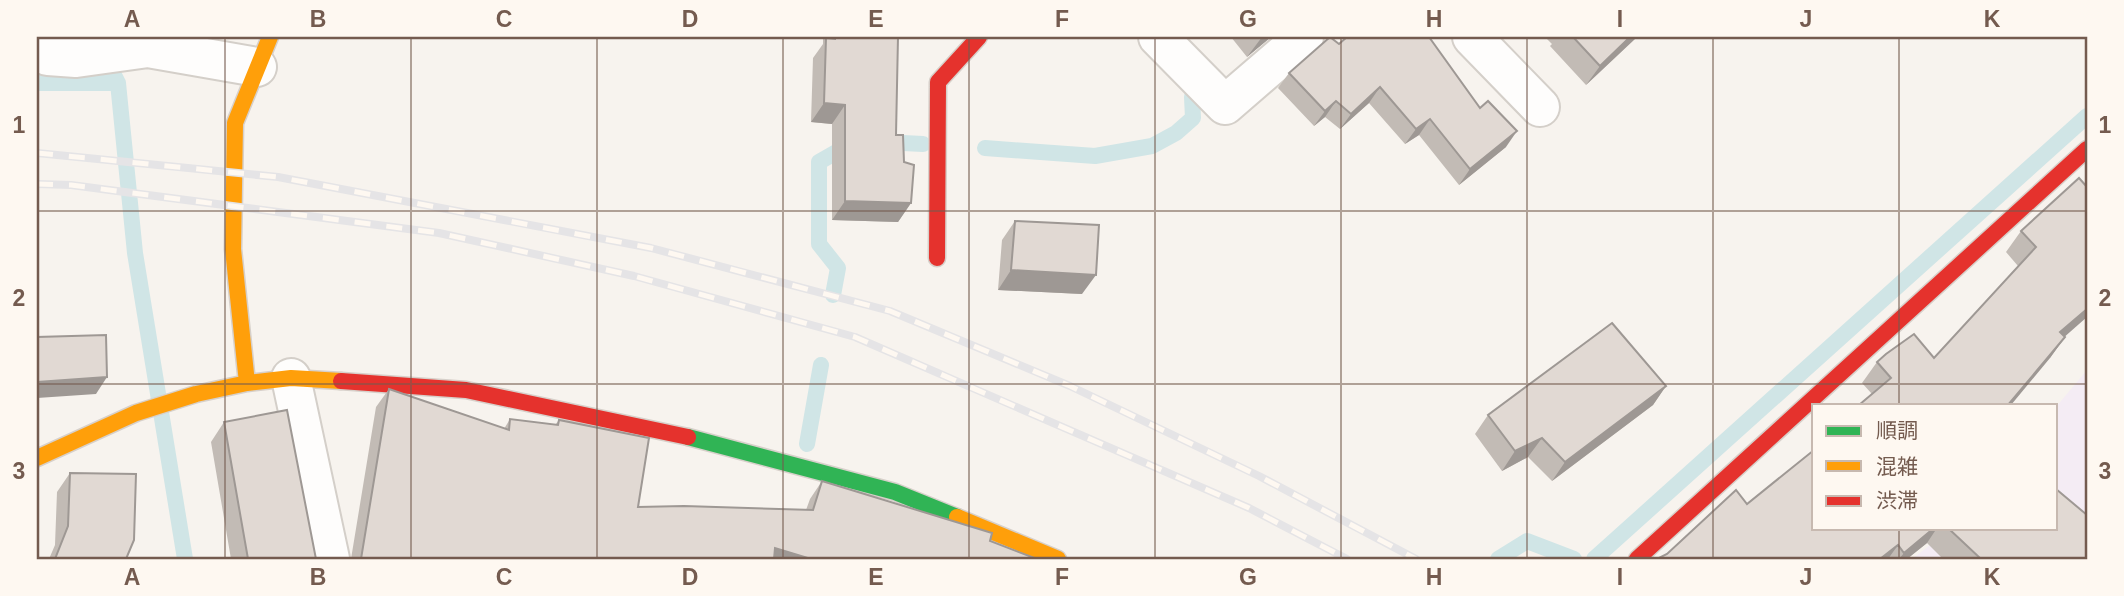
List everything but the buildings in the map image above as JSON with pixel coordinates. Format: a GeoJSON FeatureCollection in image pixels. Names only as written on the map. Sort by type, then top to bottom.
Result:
{"type":"FeatureCollection","features":[{"type":"Feature","properties":{"kind":"street"},"geometry":{"type":"LineString","coordinates":[[39,37],[48,55],[76,58],[148,48],[264,52],[235,123],[233,249],[247,383]]}},
{"type":"Feature","properties":{"kind":"street"},"geometry":{"type":"LineString","coordinates":[[937,258],[938,82],[979,37]]}},
{"type":"Feature","properties":{"kind":"street"},"geometry":{"type":"LineString","coordinates":[[1158,37],[1225,106],[1304,37]]}},
{"type":"Feature","properties":{"kind":"street"},"geometry":{"type":"LineString","coordinates":[[1472,37],[1539,107]]}},
{"type":"Feature","properties":{"kind":"street"},"geometry":{"type":"LineString","coordinates":[[1637,559],[2087,149]]}},
{"type":"Feature","properties":{"kind":"street"},"geometry":{"type":"LineString","coordinates":[[291,378],[330,559]]}},
{"type":"Feature","properties":{"kind":"street"},"geometry":{"type":"LineString","coordinates":[[37,458],[136,413],[196,394],[247,383],[291,378],[466,390],[663,430],[895,492],[1058,559]]}},
{"type":"Feature","properties":{"kind":"shaded area"},"geometry":{"type":"Polygon","coordinates":[[[2087,370],[2087,559],[1912,559],[1947,532],[2058,530],[2058,405],[2087,370]]]}},
{"type":"Feature","properties":{"kind":"waterway"},"geometry":{"type":"LineString","coordinates":[[104,55],[118,83],[135,253],[185,559]]}},
{"type":"Feature","properties":{"kind":"waterway"},"geometry":{"type":"LineString","coordinates":[[37,83],[118,83]]}},
{"type":"Feature","properties":{"kind":"waterway"},"geometry":{"type":"LineString","coordinates":[[985,148],[1095,156],[1152,146],[1176,133],[1193,118],[1192,97]]}},
{"type":"Feature","properties":{"kind":"waterway"},"geometry":{"type":"LineString","coordinates":[[1594,559],[2087,116]]}},
{"type":"Feature","properties":{"kind":"waterway"},"geometry":{"type":"LineString","coordinates":[[883,142],[923,144]]}},
{"type":"Feature","properties":{"kind":"waterway"},"geometry":{"type":"LineString","coordinates":[[833,295],[838,268],[819,244],[819,162],[851,147]]}},
{"type":"Feature","properties":{"kind":"waterway"},"geometry":{"type":"LineString","coordinates":[[807,444],[821,365]]}},
{"type":"Feature","properties":{"kind":"waterway"},"geometry":{"type":"LineString","coordinates":[[1498,559],[1527,541],[1574,559]]}},
{"type":"Feature","properties":{"kind":"railway"},"geometry":{"type":"LineString","coordinates":[[37,153],[278,177],[651,248],[890,311],[1070,386],[1259,476],[1416,559]]}},
{"type":"Feature","properties":{"kind":"railway"},"geometry":{"type":"LineString","coordinates":[[37,184],[71,185],[439,233],[634,276],[855,337],[1249,508],[1347,559]]}},
{"type":"Feature","properties":{"kind":"traffic: fast"},"geometry":{"type":"LineString","coordinates":[[688,437],[895,492],[957,517]]}},
{"type":"Feature","properties":{"kind":"traffic: slow"},"geometry":{"type":"LineString","coordinates":[[247,383],[233,249],[235,123],[270,37]]}},
{"type":"Feature","properties":{"kind":"traffic: slow"},"geometry":{"type":"LineString","coordinates":[[37,458],[136,413],[196,394],[247,383],[291,378],[341,381]]}},
{"type":"Feature","properties":{"kind":"traffic: slow"},"geometry":{"type":"LineString","coordinates":[[957,517],[1058,559]]}},
{"type":"Feature","properties":{"kind":"traffic: jam"},"geometry":{"type":"LineString","coordinates":[[937,258],[938,82],[979,37]]}},
{"type":"Feature","properties":{"kind":"traffic: jam"},"geometry":{"type":"LineString","coordinates":[[1637,559],[2087,149]]}},
{"type":"Feature","properties":{"kind":"traffic: jam"},"geometry":{"type":"LineString","coordinates":[[341,381],[466,390],[688,437]]}}]}
